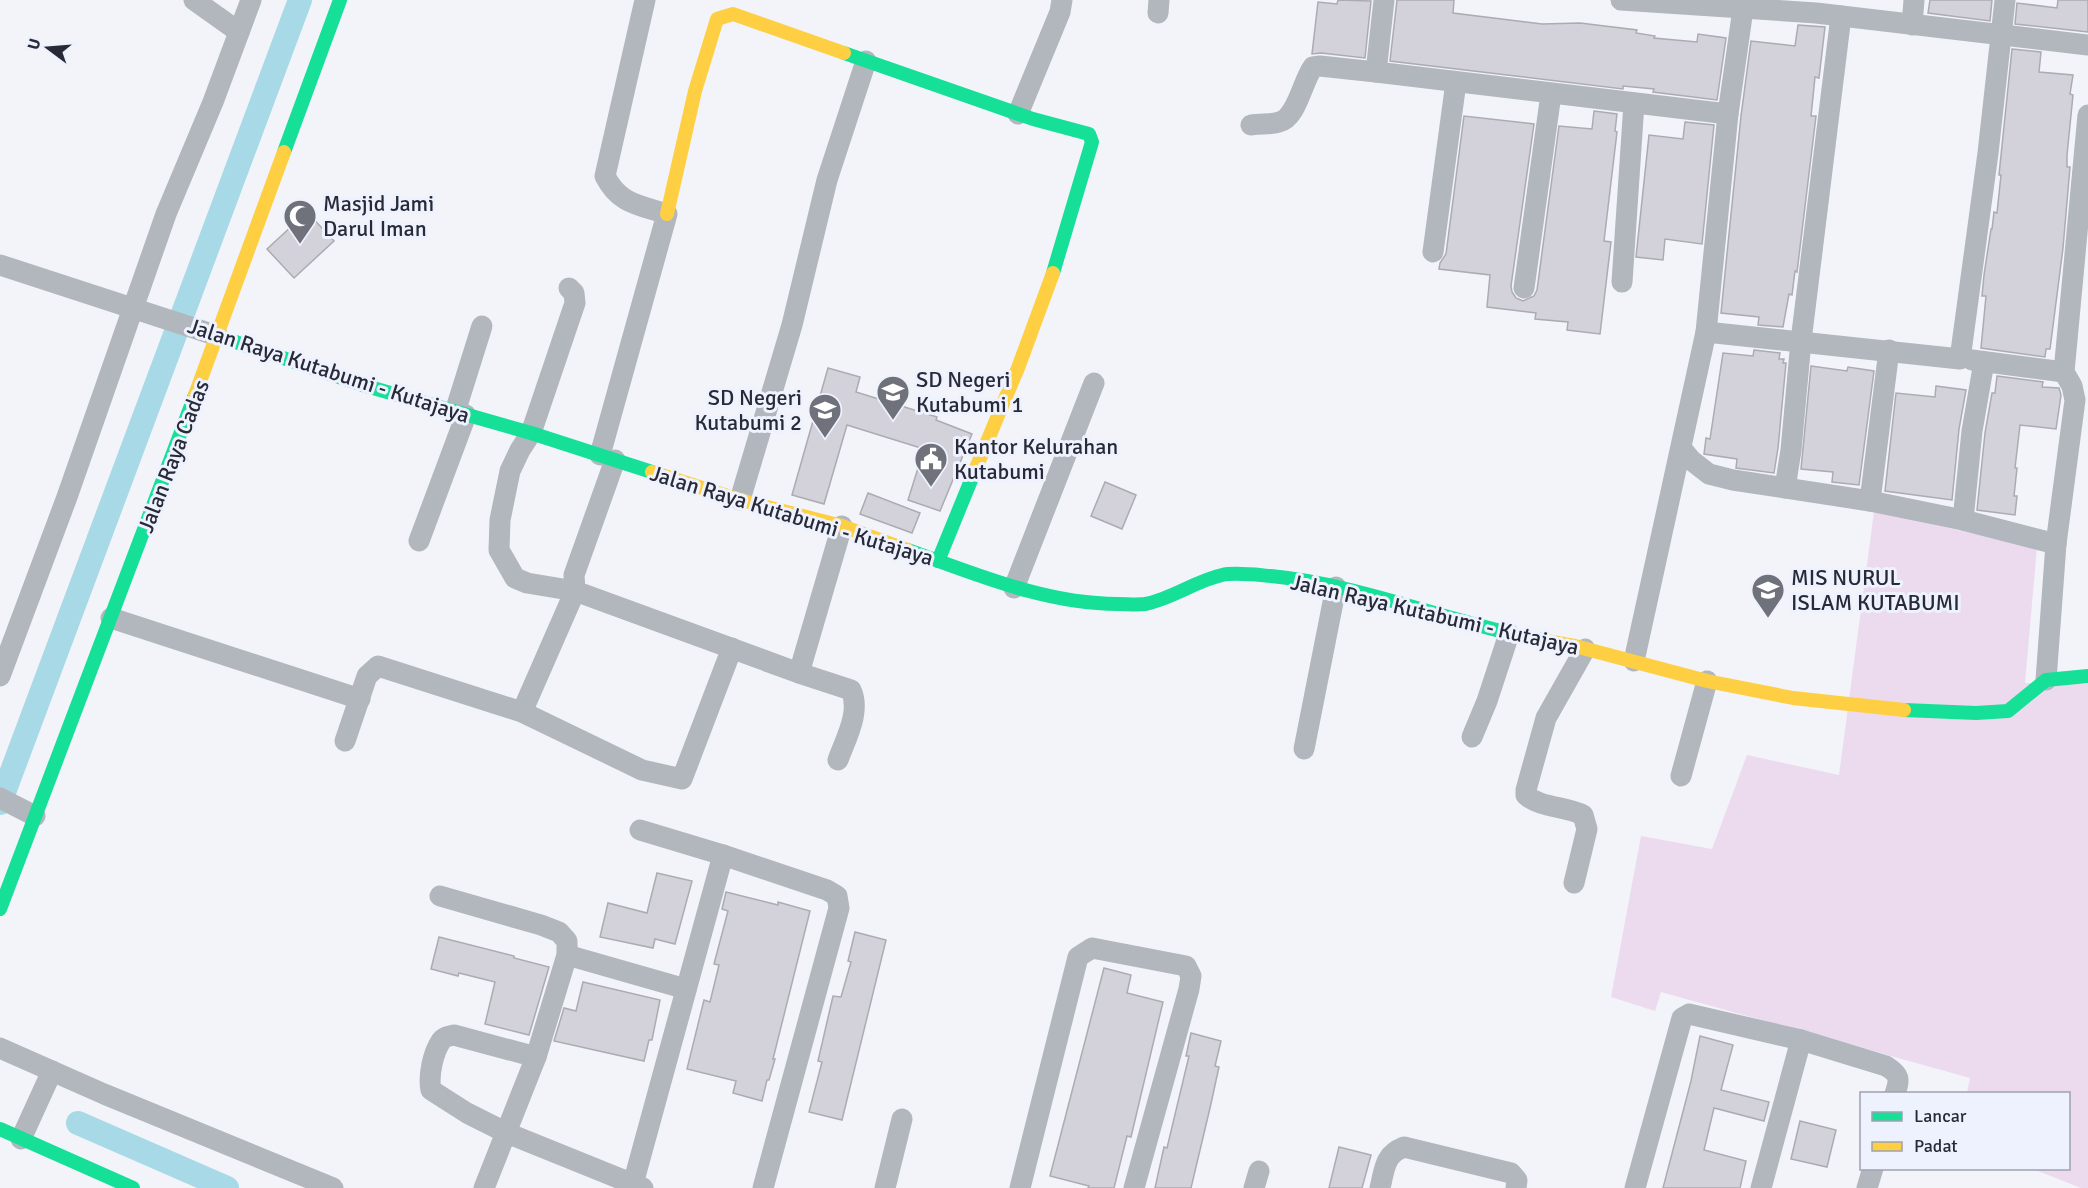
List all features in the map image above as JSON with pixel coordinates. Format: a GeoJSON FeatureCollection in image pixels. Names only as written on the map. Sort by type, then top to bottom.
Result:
{"type":"FeatureCollection","features":[{"type":"Feature","properties":{"kind":"street"},"geometry":{"type":"LineString","coordinates":[[194,0],[239,32]]}},
{"type":"Feature","properties":{"kind":"street"},"geometry":{"type":"LineString","coordinates":[[0,676],[138,310],[165,214],[213,102],[251,0]]}},
{"type":"Feature","properties":{"kind":"street","name":"Jalan Raya Cadas"},"geometry":{"type":"LineString","coordinates":[[0,909],[218,336],[340,0]]}},
{"type":"Feature","properties":{"kind":"street"},"geometry":{"type":"LineString","coordinates":[[645,0],[605,176],[612,190],[627,201],[667,214]]}},
{"type":"Feature","properties":{"kind":"street"},"geometry":{"type":"LineString","coordinates":[[1018,114],[1060,12],[1062,0]]}},
{"type":"Feature","properties":{"kind":"street"},"geometry":{"type":"LineString","coordinates":[[1376,72],[1384,0]]}},
{"type":"Feature","properties":{"kind":"street"},"geometry":{"type":"LineString","coordinates":[[1629,0],[1732,6],[1817,7],[1841,16],[2088,45]]}},
{"type":"Feature","properties":{"kind":"street"},"geometry":{"type":"LineString","coordinates":[[1912,25],[1914,0]]}},
{"type":"Feature","properties":{"kind":"street"},"geometry":{"type":"LineString","coordinates":[[1960,359],[1988,153],[2005,0]]}},
{"type":"Feature","properties":{"kind":"street"},"geometry":{"type":"LineString","coordinates":[[1634,661],[1706,332],[1728,114],[1732,6]]}},
{"type":"Feature","properties":{"kind":"street"},"geometry":{"type":"LineString","coordinates":[[522,712],[575,591],[574,576],[608,457],[690,112],[717,19],[748,10],[866,61],[1018,114],[1089,134],[1092,142],[1059,256],[1018,368],[938,561]]}},
{"type":"Feature","properties":{"kind":"street"},"geometry":{"type":"LineString","coordinates":[[1785,488],[1841,16]]}},
{"type":"Feature","properties":{"kind":"street"},"geometry":{"type":"LineString","coordinates":[[740,500],[792,324],[827,180],[866,61]]}},
{"type":"Feature","properties":{"kind":"street"},"geometry":{"type":"LineString","coordinates":[[1251,125],[1278,123],[1288,118],[1305,79],[1313,67],[1320,66],[1728,114]]}},
{"type":"Feature","properties":{"kind":"street"},"geometry":{"type":"LineString","coordinates":[[1433,252],[1456,82]]}},
{"type":"Feature","properties":{"kind":"street"},"geometry":{"type":"LineString","coordinates":[[1524,288],[1551,94]]}},
{"type":"Feature","properties":{"kind":"street"},"geometry":{"type":"LineString","coordinates":[[1622,282],[1634,102]]}},
{"type":"Feature","properties":{"kind":"street"},"geometry":{"type":"LineString","coordinates":[[2088,115],[2084,188],[2064,372],[2072,386],[2075,400],[2056,544],[2046,680],[2088,676]]}},
{"type":"Feature","properties":{"kind":"street","name":"Jalan Raya Kutabumi - Kutajaya"},"geometry":{"type":"LineString","coordinates":[[0,265],[197,328],[366,386],[531,433],[740,500],[842,526],[1014,588],[1094,604],[1144,604],[1174,595],[1197,583],[1224,574],[1272,576],[1336,587],[1450,616],[1509,634],[1586,649],[1707,681],[1793,698],[1908,710],[1976,713],[2008,711],[2046,680]]}},
{"type":"Feature","properties":{"kind":"street"},"geometry":{"type":"LineString","coordinates":[[569,288],[574,293],[575,303],[531,433],[510,471],[500,520],[499,550],[515,578],[575,591],[851,690],[856,701],[852,722],[838,760]]}},
{"type":"Feature","properties":{"kind":"street"},"geometry":{"type":"LineString","coordinates":[[419,541],[460,413],[482,326]]}},
{"type":"Feature","properties":{"kind":"street"},"geometry":{"type":"LineString","coordinates":[[1706,332],[2064,372]]}},
{"type":"Feature","properties":{"kind":"street"},"geometry":{"type":"LineString","coordinates":[[1870,501],[1889,351]]}},
{"type":"Feature","properties":{"kind":"street"},"geometry":{"type":"LineString","coordinates":[[1963,520],[1972,431],[1984,362]]}},
{"type":"Feature","properties":{"kind":"street"},"geometry":{"type":"LineString","coordinates":[[1014,588],[1094,383]]}},
{"type":"Feature","properties":{"kind":"street"},"geometry":{"type":"LineString","coordinates":[[1681,448],[1691,460],[1709,474],[1733,480],[1870,501],[1963,520],[2056,544]]}},
{"type":"Feature","properties":{"kind":"street"},"geometry":{"type":"LineString","coordinates":[[799,673],[842,526]]}},
{"type":"Feature","properties":{"kind":"street"},"geometry":{"type":"LineString","coordinates":[[1304,749],[1336,587]]}},
{"type":"Feature","properties":{"kind":"street"},"geometry":{"type":"LineString","coordinates":[[111,618],[360,699]]}},
{"type":"Feature","properties":{"kind":"street"},"geometry":{"type":"LineString","coordinates":[[1472,736],[1487,701],[1509,634]]}},
{"type":"Feature","properties":{"kind":"street"},"geometry":{"type":"LineString","coordinates":[[345,741],[367,676],[378,666],[522,712],[642,770],[682,779],[732,648]]}},
{"type":"Feature","properties":{"kind":"street"},"geometry":{"type":"LineString","coordinates":[[1574,883],[1587,829],[1583,815],[1573,809],[1534,801],[1526,795],[1526,790],[1546,718],[1586,649]]}},
{"type":"Feature","properties":{"kind":"street"},"geometry":{"type":"LineString","coordinates":[[1681,776],[1707,681]]}},
{"type":"Feature","properties":{"kind":"street"},"geometry":{"type":"LineString","coordinates":[[8,802],[35,816]]}},
{"type":"Feature","properties":{"kind":"street"},"geometry":{"type":"LineString","coordinates":[[640,830],[827,890],[837,896],[839,901],[763,1188]]}},
{"type":"Feature","properties":{"kind":"street"},"geometry":{"type":"LineString","coordinates":[[536,1057],[454,1035],[447,1036],[442,1040],[436,1053],[429,1081],[431,1090],[467,1113],[507,1133],[638,1186],[686,989],[723,855]]}},
{"type":"Feature","properties":{"kind":"street"},"geometry":{"type":"LineString","coordinates":[[440,896],[559,932],[567,941],[567,955],[536,1057],[484,1188]]}},
{"type":"Feature","properties":{"kind":"street"},"geometry":{"type":"LineString","coordinates":[[1020,1188],[1078,957],[1092,948],[1186,966],[1191,976],[1134,1188]]}},
{"type":"Feature","properties":{"kind":"street"},"geometry":{"type":"LineString","coordinates":[[567,955],[686,989]]}},
{"type":"Feature","properties":{"kind":"street"},"geometry":{"type":"LineString","coordinates":[[1635,1188],[1682,1018],[1689,1014],[1801,1040],[1886,1066],[1896,1073],[1899,1080],[1896,1092]]}},
{"type":"Feature","properties":{"kind":"street"},"geometry":{"type":"LineString","coordinates":[[1761,1188],[1801,1040]]}},
{"type":"Feature","properties":{"kind":"street"},"geometry":{"type":"LineString","coordinates":[[0,1048],[333,1188]]}},
{"type":"Feature","properties":{"kind":"street"},"geometry":{"type":"LineString","coordinates":[[21,1138],[52,1071]]}},
{"type":"Feature","properties":{"kind":"street"},"geometry":{"type":"LineString","coordinates":[[885,1188],[902,1119]]}},
{"type":"Feature","properties":{"kind":"street"},"geometry":{"type":"LineString","coordinates":[[0,1129],[133,1188]]}},
{"type":"Feature","properties":{"kind":"street"},"geometry":{"type":"LineString","coordinates":[[1380,1188],[1388,1157],[1404,1147],[1511,1173],[1517,1180],[1516,1188]]}},
{"type":"Feature","properties":{"kind":"street"},"geometry":{"type":"LineString","coordinates":[[1867,1188],[1872,1170]]}},
{"type":"Feature","properties":{"kind":"shaded area"},"geometry":{"type":"Polygon","coordinates":[[[1874,512],[2037,547],[2025,683],[2088,684],[2088,1188],[2081,1188],[2036,1170],[2070,1170],[2070,1092],[1967,1092],[1970,1078],[1661,992],[1655,1011],[1611,997],[1641,836],[1712,849],[1747,755],[1839,775],[1874,512]]]}},
{"type":"Feature","properties":{"kind":"building"},"geometry":{"type":"Polygon","coordinates":[[[1338,0],[1371,1],[1365,58],[1312,54],[1318,2],[1337,4],[1338,0]]]}},
{"type":"Feature","properties":{"kind":"building"},"geometry":{"type":"Polygon","coordinates":[[[1397,0],[1454,0],[1453,13],[1542,24],[1580,23],[1637,30],[1636,33],[1655,36],[1654,38],[1697,42],[1698,34],[1726,38],[1717,100],[1653,92],[1654,89],[1623,86],[1623,89],[1390,61],[1397,0]]]}},
{"type":"Feature","properties":{"kind":"building"},"geometry":{"type":"Polygon","coordinates":[[[1930,0],[1992,0],[1990,21],[1928,13],[1930,0]]]}},
{"type":"Feature","properties":{"kind":"building"},"geometry":{"type":"Polygon","coordinates":[[[2058,0],[2088,0],[2088,32],[2015,24],[2017,3],[2057,8],[2058,0]]]}},
{"type":"Feature","properties":{"kind":"building"},"geometry":{"type":"Polygon","coordinates":[[[1798,25],[1825,27],[1819,78],[1815,77],[1811,116],[1816,116],[1797,272],[1795,271],[1792,295],[1789,294],[1783,327],[1758,325],[1759,317],[1721,313],[1751,41],[1795,46],[1798,25]]]}},
{"type":"Feature","properties":{"kind":"building"},"geometry":{"type":"Polygon","coordinates":[[[2012,49],[2041,52],[2039,72],[2073,75],[2067,155],[2067,167],[2070,167],[2063,248],[2050,349],[2046,349],[2045,357],[1981,348],[1986,296],[1982,296],[1984,275],[1994,212],[1997,213],[2012,49]]]}},
{"type":"Feature","properties":{"kind":"building"},"geometry":{"type":"Polygon","coordinates":[[[1594,111],[1617,114],[1615,131],[1617,132],[1604,241],[1611,242],[1600,334],[1567,330],[1568,322],[1535,319],[1536,313],[1487,307],[1490,275],[1439,269],[1446,254],[1464,116],[1534,124],[1511,286],[1516,298],[1523,301],[1534,296],[1537,290],[1559,126],[1592,129],[1594,111]]]}},
{"type":"Feature","properties":{"kind":"building"},"geometry":{"type":"Polygon","coordinates":[[[1685,122],[1714,125],[1702,244],[1665,239],[1663,260],[1636,257],[1649,135],[1683,139],[1685,122]]]}},
{"type":"Feature","properties":{"kind":"building","name":"Masjid Jami Darul Iman"},"geometry":{"type":"Polygon","coordinates":[[[307,212],[334,241],[294,278],[267,249],[307,212]]]}},
{"type":"Feature","properties":{"kind":"building"},"geometry":{"type":"Polygon","coordinates":[[[1754,350],[1780,353],[1779,359],[1784,359],[1783,363],[1786,363],[1774,473],[1736,468],[1737,459],[1704,454],[1706,438],[1710,439],[1723,353],[1753,356],[1754,350]]]}},
{"type":"Feature","properties":{"kind":"building"},"geometry":{"type":"Polygon","coordinates":[[[1811,366],[1847,371],[1848,367],[1874,371],[1859,485],[1832,482],[1833,472],[1801,469],[1811,366]]]}},
{"type":"Feature","properties":{"kind":"building"},"geometry":{"type":"Polygon","coordinates":[[[828,368],[860,377],[856,392],[937,417],[936,420],[972,434],[940,511],[908,500],[924,449],[847,425],[824,504],[792,495],[828,368]]]}},
{"type":"Feature","properties":{"kind":"building"},"geometry":{"type":"Polygon","coordinates":[[[1997,376],[2043,382],[2042,387],[2059,388],[2061,395],[2056,429],[2020,425],[2015,468],[2017,468],[2014,496],[2017,496],[2015,515],[1977,510],[1985,433],[1997,376]]]}},
{"type":"Feature","properties":{"kind":"building"},"geometry":{"type":"Polygon","coordinates":[[[1936,386],[1966,390],[1959,429],[1952,500],[1885,491],[1896,393],[1935,397],[1936,386]]]}},
{"type":"Feature","properties":{"kind":"building"},"geometry":{"type":"Polygon","coordinates":[[[1105,482],[1136,495],[1122,529],[1091,516],[1105,482]]]}},
{"type":"Feature","properties":{"kind":"building"},"geometry":{"type":"Polygon","coordinates":[[[868,493],[920,513],[912,533],[860,514],[868,493]]]}},
{"type":"Feature","properties":{"kind":"building"},"geometry":{"type":"Polygon","coordinates":[[[657,873],[692,881],[675,944],[655,939],[653,948],[600,937],[608,903],[647,913],[657,873]]]}},
{"type":"Feature","properties":{"kind":"building"},"geometry":{"type":"Polygon","coordinates":[[[726,892],[810,911],[773,1059],[775,1059],[762,1101],[733,1093],[736,1081],[687,1069],[704,1000],[710,1002],[719,965],[714,964],[728,911],[722,909],[726,892]]]}},
{"type":"Feature","properties":{"kind":"building"},"geometry":{"type":"Polygon","coordinates":[[[855,932],[886,940],[842,1120],[809,1112],[822,1062],[818,1061],[833,996],[841,997],[851,962],[848,961],[855,932]]]}},
{"type":"Feature","properties":{"kind":"building"},"geometry":{"type":"Polygon","coordinates":[[[439,937],[549,967],[529,1035],[485,1024],[495,982],[431,969],[439,937]]]}},
{"type":"Feature","properties":{"kind":"building"},"geometry":{"type":"Polygon","coordinates":[[[1104,968],[1131,975],[1127,993],[1163,1002],[1131,1137],[1127,1136],[1114,1188],[1088,1188],[1089,1186],[1050,1176],[1104,968]]]}},
{"type":"Feature","properties":{"kind":"building"},"geometry":{"type":"Polygon","coordinates":[[[583,982],[660,1000],[652,1040],[649,1040],[644,1061],[554,1041],[564,1008],[576,1011],[583,982]]]}},
{"type":"Feature","properties":{"kind":"building"},"geometry":{"type":"Polygon","coordinates":[[[1191,1033],[1221,1041],[1215,1066],[1219,1067],[1210,1108],[1191,1188],[1155,1188],[1189,1056],[1186,1056],[1191,1033]]]}},
{"type":"Feature","properties":{"kind":"building"},"geometry":{"type":"Polygon","coordinates":[[[1700,1036],[1733,1045],[1721,1090],[1769,1102],[1764,1121],[1714,1108],[1704,1150],[1746,1161],[1740,1188],[1663,1188],[1691,1081],[1700,1036]]]}},
{"type":"Feature","properties":{"kind":"building"},"geometry":{"type":"Polygon","coordinates":[[[1800,1121],[1836,1130],[1827,1167],[1791,1159],[1800,1121]]]}},
{"type":"Feature","properties":{"kind":"building"},"geometry":{"type":"Polygon","coordinates":[[[1339,1147],[1371,1155],[1362,1188],[1329,1188],[1339,1147]]]}},
{"type":"Feature","properties":{"kind":"waterway"},"geometry":{"type":"LineString","coordinates":[[0,803],[300,0]]}},
{"type":"Feature","properties":{"kind":"waterway"},"geometry":{"type":"LineString","coordinates":[[78,1123],[227,1188]]}},
{"type":"Feature","properties":{"kind":"traffic: fast"},"geometry":{"type":"LineString","coordinates":[[284,152],[340,0]]}},
{"type":"Feature","properties":{"kind":"traffic: fast"},"geometry":{"type":"LineString","coordinates":[[844,53],[1033,119],[1089,134],[1092,142],[1053,273]]}},
{"type":"Feature","properties":{"kind":"traffic: fast"},"geometry":{"type":"LineString","coordinates":[[218,336],[366,386],[531,433],[652,472]]}},
{"type":"Feature","properties":{"kind":"traffic: fast"},"geometry":{"type":"LineString","coordinates":[[0,909],[195,395]]}},
{"type":"Feature","properties":{"kind":"traffic: fast"},"geometry":{"type":"LineString","coordinates":[[938,561],[976,468]]}},
{"type":"Feature","properties":{"kind":"traffic: fast"},"geometry":{"type":"LineString","coordinates":[[908,550],[1011,586],[1091,603],[1145,604],[1222,575],[1260,575],[1340,587],[1507,633],[1541,640]]}},
{"type":"Feature","properties":{"kind":"traffic: fast"},"geometry":{"type":"LineString","coordinates":[[1904,710],[1976,713],[2008,711],[2046,680],[2088,676]]}},
{"type":"Feature","properties":{"kind":"traffic: fast"},"geometry":{"type":"LineString","coordinates":[[0,1129],[133,1188]]}},
{"type":"Feature","properties":{"kind":"traffic: slow"},"geometry":{"type":"LineString","coordinates":[[667,214],[695,91],[717,19],[733,14],[844,53]]}},
{"type":"Feature","properties":{"kind":"traffic: slow"},"geometry":{"type":"LineString","coordinates":[[195,395],[284,152]]}},
{"type":"Feature","properties":{"kind":"traffic: slow"},"geometry":{"type":"LineString","coordinates":[[976,468],[1018,368],[1053,273]]}},
{"type":"Feature","properties":{"kind":"traffic: slow"},"geometry":{"type":"LineString","coordinates":[[652,472],[740,500],[842,526],[908,550]]}},
{"type":"Feature","properties":{"kind":"traffic: slow"},"geometry":{"type":"LineString","coordinates":[[1541,640],[1575,646],[1707,681],[1793,698],[1904,710]]}},
{"type":"Feature","properties":{"kind":"place","name":"Masjid Jami Darul Iman"},"geometry":{"type":"Point","coordinates":[300,245]}},
{"type":"Feature","properties":{"kind":"place","name":"SD Negeri Kutabumi 1"},"geometry":{"type":"Point","coordinates":[893,421]}},
{"type":"Feature","properties":{"kind":"place","name":"SD Negeri Kutabumi 2"},"geometry":{"type":"Point","coordinates":[825,439]}},
{"type":"Feature","properties":{"kind":"place","name":"Kantor Kelurahan Kutabumi"},"geometry":{"type":"Point","coordinates":[931,488]}},
{"type":"Feature","properties":{"kind":"place","name":"MIS NURUL ISLAM KUTABUMI"},"geometry":{"type":"Point","coordinates":[1768,619]}}]}
